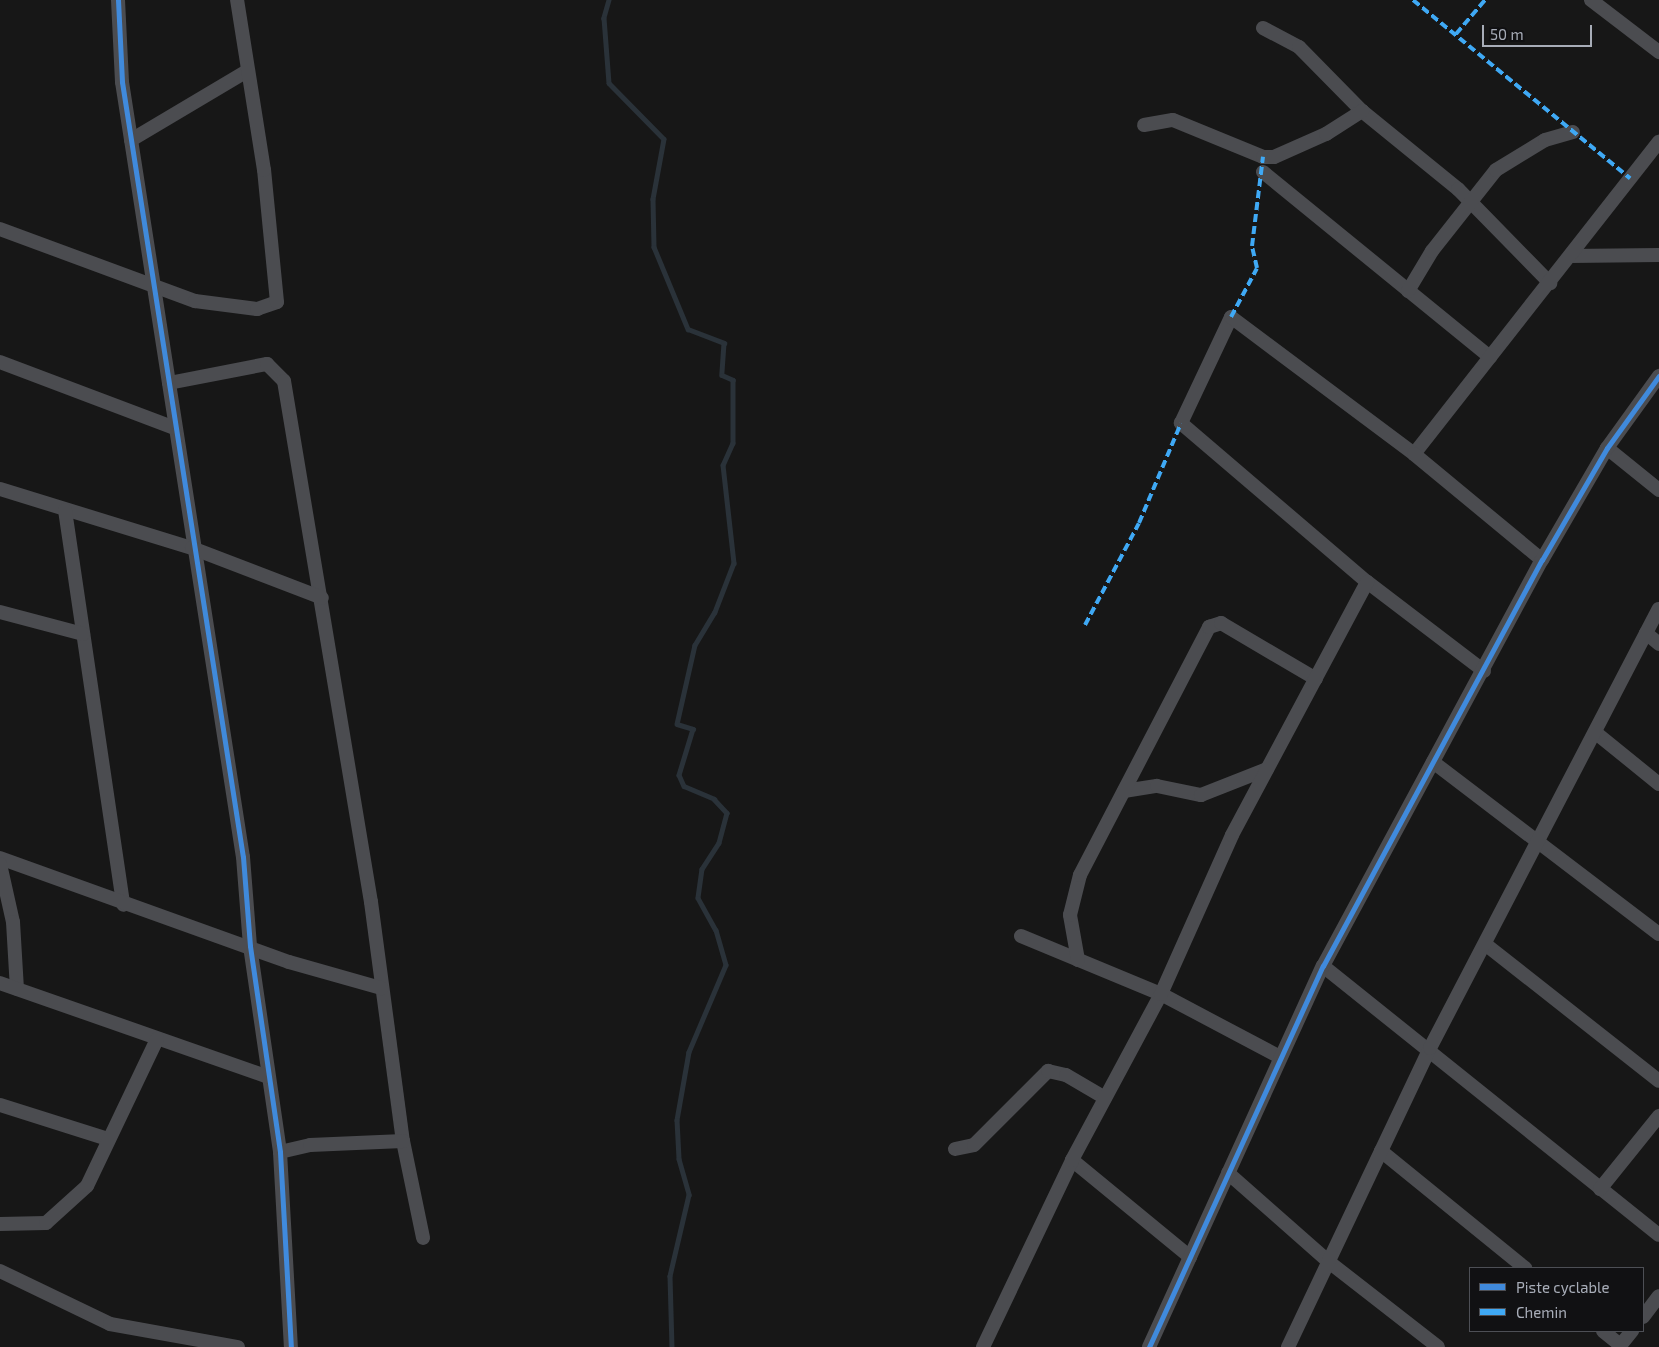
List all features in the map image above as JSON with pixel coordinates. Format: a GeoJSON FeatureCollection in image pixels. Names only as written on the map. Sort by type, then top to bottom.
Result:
{"type":"FeatureCollection","features":[{"type":"Feature","properties":{"kind":"street"},"geometry":{"type":"LineString","coordinates":[[118,0],[122,82],[169,382],[192,548],[226,739],[250,946],[280,1152],[291,1347]]}},
{"type":"Feature","properties":{"kind":"street"},"geometry":{"type":"LineString","coordinates":[[0,229],[194,300],[257,308],[270,306],[280,297],[237,0]]}},
{"type":"Feature","properties":{"kind":"street"},"geometry":{"type":"LineString","coordinates":[[1591,0],[1659,52]]}},
{"type":"Feature","properties":{"kind":"street"},"geometry":{"type":"LineString","coordinates":[[1263,28],[1299,47],[1362,111],[1471,203],[1550,283]]}},
{"type":"Feature","properties":{"kind":"street"},"geometry":{"type":"LineString","coordinates":[[131,140],[247,71]]}},
{"type":"Feature","properties":{"kind":"street"},"geometry":{"type":"LineString","coordinates":[[1144,125],[1174,120],[1263,157],[1274,157],[1326,134],[1362,111]]}},
{"type":"Feature","properties":{"kind":"street"},"geometry":{"type":"LineString","coordinates":[[1408,291],[1432,251],[1496,170],[1545,140],[1573,132]]}},
{"type":"Feature","properties":{"kind":"street"},"geometry":{"type":"LineString","coordinates":[[1414,454],[1659,142]]}},
{"type":"Feature","properties":{"kind":"street"},"geometry":{"type":"LineString","coordinates":[[1263,172],[1490,356]]}},
{"type":"Feature","properties":{"kind":"street"},"geometry":{"type":"LineString","coordinates":[[1570,256],[1659,255]]}},
{"type":"Feature","properties":{"kind":"street"},"geometry":{"type":"LineString","coordinates":[[1484,671],[1367,582],[1181,423],[1231,317],[1414,454],[1542,560]]}},
{"type":"Feature","properties":{"kind":"street"},"geometry":{"type":"LineString","coordinates":[[0,362],[175,428]]}},
{"type":"Feature","properties":{"kind":"street"},"geometry":{"type":"LineString","coordinates":[[169,382],[268,364],[278,371],[284,382],[322,598],[403,1141],[423,1238]]}},
{"type":"Feature","properties":{"kind":"street"},"geometry":{"type":"LineString","coordinates":[[1149,1347],[1323,966],[1484,671],[1542,560],[1607,448],[1659,376]]}},
{"type":"Feature","properties":{"kind":"street"},"geometry":{"type":"LineString","coordinates":[[1607,448],[1659,490]]}},
{"type":"Feature","properties":{"kind":"street"},"geometry":{"type":"LineString","coordinates":[[0,488],[65,510],[192,548],[322,598]]}},
{"type":"Feature","properties":{"kind":"street"},"geometry":{"type":"LineString","coordinates":[[65,510],[122,905]]}},
{"type":"Feature","properties":{"kind":"street"},"geometry":{"type":"LineString","coordinates":[[983,1347],[1072,1160],[1161,994],[1267,769],[1367,582]]}},
{"type":"Feature","properties":{"kind":"street"},"geometry":{"type":"LineString","coordinates":[[1288,1347],[1430,1048],[1541,842],[1659,608]]}},
{"type":"Feature","properties":{"kind":"street"},"geometry":{"type":"LineString","coordinates":[[0,612],[83,634]]}},
{"type":"Feature","properties":{"kind":"street"},"geometry":{"type":"LineString","coordinates":[[1078,960],[1070,934],[1072,895],[1212,623],[1221,623],[1316,679]]}},
{"type":"Feature","properties":{"kind":"street"},"geometry":{"type":"LineString","coordinates":[[1646,634],[1659,644]]}},
{"type":"Feature","properties":{"kind":"street"},"geometry":{"type":"LineString","coordinates":[[1596,733],[1659,784]]}},
{"type":"Feature","properties":{"kind":"street"},"geometry":{"type":"LineString","coordinates":[[1433,762],[1659,933]]}},
{"type":"Feature","properties":{"kind":"street"},"geometry":{"type":"LineString","coordinates":[[1124,791],[1157,786],[1201,795],[1267,769]]}},
{"type":"Feature","properties":{"kind":"street"},"geometry":{"type":"LineString","coordinates":[[0,858],[122,905],[381,988]]}},
{"type":"Feature","properties":{"kind":"street"},"geometry":{"type":"LineString","coordinates":[[1,870],[13,922],[17,989]]}},
{"type":"Feature","properties":{"kind":"street"},"geometry":{"type":"LineString","coordinates":[[1021,936],[1161,994],[1280,1057]]}},
{"type":"Feature","properties":{"kind":"street"},"geometry":{"type":"LineString","coordinates":[[1486,944],[1659,1081]]}},
{"type":"Feature","properties":{"kind":"street"},"geometry":{"type":"LineString","coordinates":[[1323,966],[1430,1048],[1659,1236]]}},
{"type":"Feature","properties":{"kind":"street"},"geometry":{"type":"LineString","coordinates":[[0,983],[268,1077]]}},
{"type":"Feature","properties":{"kind":"street"},"geometry":{"type":"LineString","coordinates":[[0,1224],[46,1223],[87,1186],[157,1039]]}},
{"type":"Feature","properties":{"kind":"street"},"geometry":{"type":"LineString","coordinates":[[955,1150],[974,1145],[1048,1072],[1066,1075],[1105,1098]]}},
{"type":"Feature","properties":{"kind":"street"},"geometry":{"type":"LineString","coordinates":[[0,1105],[108,1139]]}},
{"type":"Feature","properties":{"kind":"street"},"geometry":{"type":"LineString","coordinates":[[1600,1189],[1659,1116]]}},
{"type":"Feature","properties":{"kind":"street"},"geometry":{"type":"LineString","coordinates":[[280,1152],[310,1145],[403,1141]]}},
{"type":"Feature","properties":{"kind":"street"},"geometry":{"type":"LineString","coordinates":[[1381,1151],[1525,1267]]}},
{"type":"Feature","properties":{"kind":"street"},"geometry":{"type":"LineString","coordinates":[[1072,1160],[1190,1257]]}},
{"type":"Feature","properties":{"kind":"street"},"geometry":{"type":"LineString","coordinates":[[1228,1173],[1329,1262],[1438,1347]]}},
{"type":"Feature","properties":{"kind":"street"},"geometry":{"type":"LineString","coordinates":[[0,1270],[110,1324],[238,1347]]}},
{"type":"Feature","properties":{"kind":"street"},"geometry":{"type":"LineString","coordinates":[[1644,1316],[1659,1296]]}},
{"type":"Feature","properties":{"kind":"street"},"geometry":{"type":"LineString","coordinates":[[1604,1332],[1620,1346],[1631,1332]]}},
{"type":"Feature","properties":{"kind":"waterway"},"geometry":{"type":"LineString","coordinates":[[609,0],[604,18],[609,83],[664,139],[653,199],[654,247],[688,329],[724,343],[722,375],[733,380],[733,443],[723,465],[734,563],[715,612],[695,645],[677,724],[693,729],[679,775],[684,786],[714,799],[727,813],[719,843],[702,869],[698,898],[716,930],[726,965],[689,1052],[677,1120],[679,1159],[689,1195],[670,1276],[672,1347]]}},
{"type":"Feature","properties":{"kind":"marked path"},"geometry":{"type":"LineString","coordinates":[[1413,0],[1630,178]]}},
{"type":"Feature","properties":{"kind":"marked path"},"geometry":{"type":"LineString","coordinates":[[1456,34],[1485,0]]}},
{"type":"Feature","properties":{"kind":"marked path"},"geometry":{"type":"LineString","coordinates":[[1231,317],[1257,268],[1252,246],[1263,157]]}},
{"type":"Feature","properties":{"kind":"marked path"},"geometry":{"type":"LineString","coordinates":[[1085,625],[1139,523],[1181,423]]}},
{"type":"Feature","properties":{"kind":"cycle path"},"geometry":{"type":"LineString","coordinates":[[118,0],[122,82],[243,857],[250,946],[280,1152],[291,1347]]}},
{"type":"Feature","properties":{"kind":"cycle path"},"geometry":{"type":"LineString","coordinates":[[1149,1347],[1323,966],[1542,560],[1607,448],[1659,376]]}}]}
